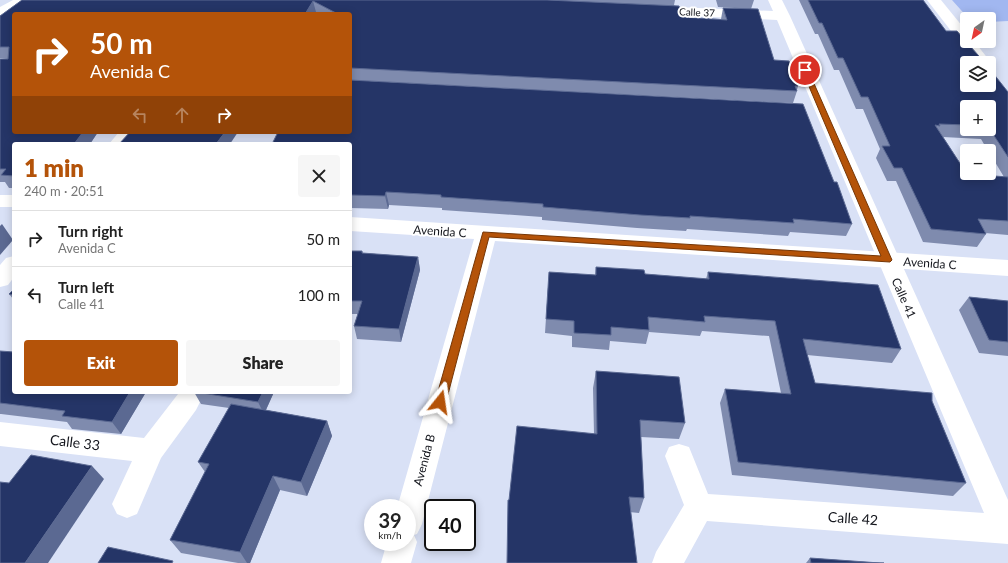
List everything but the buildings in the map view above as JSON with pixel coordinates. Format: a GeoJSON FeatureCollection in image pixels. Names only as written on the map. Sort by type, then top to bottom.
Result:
{"type":"FeatureCollection","features":[{"type":"Feature","properties":{"kind":"street"},"geometry":{"type":"LineString","coordinates":[[0,13],[22,0]]}},
{"type":"Feature","properties":{"kind":"street"},"geometry":{"type":"LineString","coordinates":[[934,0],[979,56]]}},
{"type":"Feature","properties":{"kind":"street","name":"Calle 37"},"geometry":{"type":"LineString","coordinates":[[640,10],[779,8]]}},
{"type":"Feature","properties":{"kind":"street","name":"Calle 41"},"geometry":{"type":"LineString","coordinates":[[779,8],[814,111],[887,260],[1007,529]]}},
{"type":"Feature","properties":{"kind":"street"},"geometry":{"type":"LineString","coordinates":[[120,142],[127,134]]}},
{"type":"Feature","properties":{"kind":"street"},"geometry":{"type":"LineString","coordinates":[[0,201],[12,202]]}},
{"type":"Feature","properties":{"kind":"street","name":"Avenida C"},"geometry":{"type":"LineString","coordinates":[[352,224],[1008,268]]}},
{"type":"Feature","properties":{"kind":"street","name":"Avenida B"},"geometry":{"type":"LineString","coordinates":[[414,499],[486,234]]}},
{"type":"Feature","properties":{"kind":"street"},"geometry":{"type":"LineString","coordinates":[[0,279],[12,265]]}},
{"type":"Feature","properties":{"kind":"street"},"geometry":{"type":"LineString","coordinates":[[127,504],[150,451],[187,402]]}},
{"type":"Feature","properties":{"kind":"street","name":"Calle 33"},"geometry":{"type":"LineString","coordinates":[[0,434],[150,451]]}},
{"type":"Feature","properties":{"kind":"street"},"geometry":{"type":"LineString","coordinates":[[667,563],[699,507],[679,456]]}},
{"type":"Feature","properties":{"kind":"street","name":"Calle 42"},"geometry":{"type":"LineString","coordinates":[[699,507],[1007,529]]}},
{"type":"Feature","properties":{"kind":"street"},"geometry":{"type":"LineString","coordinates":[[396,563],[399,551]]}},
{"type":"Feature","properties":{"kind":"shaded area"},"geometry":{"type":"Polygon","coordinates":[[[952,0],[1008,0],[1008,21],[996,22],[996,12],[963,12],[952,0]]]}},
{"type":"Feature","properties":{"kind":"route"},"geometry":{"type":"LineString","coordinates":[[440,402],[486,234],[887,260],[805,70]]}}]}
